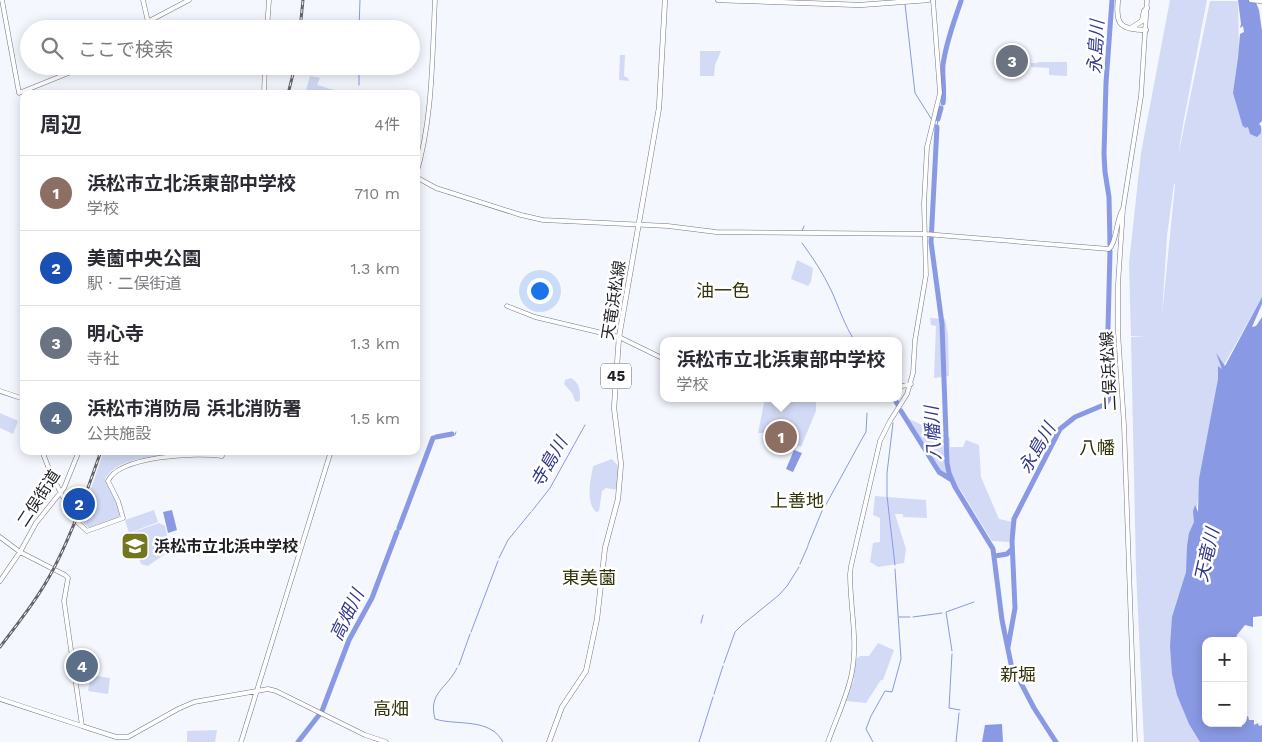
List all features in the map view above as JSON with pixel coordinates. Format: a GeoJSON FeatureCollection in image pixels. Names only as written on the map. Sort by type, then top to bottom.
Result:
{"type":"FeatureCollection","features":[{"type":"Feature","properties":{"kind":"main road","name":"天竜浜松線"},"geometry":{"type":"LineString","coordinates":[[549,742],[562,707],[586,672],[597,619],[605,548],[618,499],[621,464],[614,408],[619,338],[659,108],[665,0]]}},
{"type":"Feature","properties":{"kind":"main road"},"geometry":{"type":"LineString","coordinates":[[718,0],[860,5],[928,0]]}},
{"type":"Feature","properties":{"kind":"main road"},"geometry":{"type":"LineString","coordinates":[[1118,0],[1118,20],[1122,26],[1127,29],[1146,30]]}},
{"type":"Feature","properties":{"kind":"main road"},"geometry":{"type":"LineString","coordinates":[[1251,0],[1262,2]]}},
{"type":"Feature","properties":{"kind":"main road"},"geometry":{"type":"LineString","coordinates":[[1127,29],[1134,28],[1142,21],[1144,11],[1147,8]]}},
{"type":"Feature","properties":{"kind":"street"},"geometry":{"type":"LineString","coordinates":[[2,0],[20,93]]}},
{"type":"Feature","properties":{"kind":"street"},"geometry":{"type":"LineString","coordinates":[[143,0],[148,20]]}},
{"type":"Feature","properties":{"kind":"street"},"geometry":{"type":"LineString","coordinates":[[152,20],[189,0]]}},
{"type":"Feature","properties":{"kind":"street"},"geometry":{"type":"LineString","coordinates":[[268,20],[269,0]]}},
{"type":"Feature","properties":{"kind":"street"},"geometry":{"type":"LineString","coordinates":[[420,160],[429,109],[435,0]]}},
{"type":"Feature","properties":{"kind":"street"},"geometry":{"type":"LineString","coordinates":[[902,401],[911,384],[916,331],[926,274],[925,173],[927,148],[939,105],[940,93],[933,0]]}},
{"type":"Feature","properties":{"kind":"street","name":"二俣浜松線"},"geometry":{"type":"LineString","coordinates":[[1136,742],[1124,425],[1118,332],[1118,284],[1123,209],[1140,104],[1147,0]]}},
{"type":"Feature","properties":{"kind":"street"},"geometry":{"type":"LineString","coordinates":[[26,90],[64,75]]}},
{"type":"Feature","properties":{"kind":"street"},"geometry":{"type":"LineString","coordinates":[[264,90],[265,75]]}},
{"type":"Feature","properties":{"kind":"street"},"geometry":{"type":"LineString","coordinates":[[420,178],[436,188],[528,218],[676,226],[716,232],[934,235],[1109,249],[1112,246],[1118,220],[1123,209]]}},
{"type":"Feature","properties":{"kind":"street"},"geometry":{"type":"LineString","coordinates":[[507,306],[536,317],[619,338],[660,357]]}},
{"type":"Feature","properties":{"kind":"street"},"geometry":{"type":"LineString","coordinates":[[902,386],[911,384]]}},
{"type":"Feature","properties":{"kind":"street"},"geometry":{"type":"LineString","coordinates":[[0,391],[20,398]]}},
{"type":"Feature","properties":{"kind":"street"},"geometry":{"type":"LineString","coordinates":[[828,742],[853,668],[851,566],[880,441],[901,402]]}},
{"type":"Feature","properties":{"kind":"street"},"geometry":{"type":"LineString","coordinates":[[44,455],[75,520],[88,530],[123,518],[118,501],[108,481],[112,475],[126,466],[140,461],[190,455]]}},
{"type":"Feature","properties":{"kind":"street","name":"二俣街道"},"geometry":{"type":"LineString","coordinates":[[0,581],[20,552],[36,523],[64,488],[77,455]]}},
{"type":"Feature","properties":{"kind":"street"},"geometry":{"type":"LineString","coordinates":[[216,455],[222,456]]}},
{"type":"Feature","properties":{"kind":"street"},"geometry":{"type":"LineString","coordinates":[[241,742],[330,455]]}},
{"type":"Feature","properties":{"kind":"street"},"geometry":{"type":"LineString","coordinates":[[0,537],[20,552],[68,578],[64,601],[82,726]]}},
{"type":"Feature","properties":{"kind":"street"},"geometry":{"type":"LineString","coordinates":[[0,699],[122,738],[132,736],[152,723],[194,702],[268,689],[276,691],[365,735],[386,742]]}},
{"type":"Feature","properties":{"kind":"street"},"geometry":{"type":"LineString","coordinates":[[107,742],[109,735]]}},
{"type":"Feature","properties":{"kind":"shaded area"},"geometry":{"type":"Polygon","coordinates":[[[1170,0],[1207,0],[1178,156],[1210,1],[1238,1],[1239,52],[1234,97],[1258,136],[1262,126],[1262,297],[1219,374],[1186,572],[1170,645],[1200,742],[1144,742],[1136,570],[1131,337],[1146,337],[1131,336],[1129,263],[1141,153],[1170,0]],[[1175,185],[1167,236],[1162,315],[1175,185]]]}},
{"type":"Feature","properties":{"kind":"shaded area"},"geometry":{"type":"Polygon","coordinates":[[[700,51],[721,51],[715,65],[714,76],[700,76],[700,51]]]}},
{"type":"Feature","properties":{"kind":"shaded area"},"geometry":{"type":"Polygon","coordinates":[[[620,55],[625,55],[624,76],[629,81],[619,80],[620,55]]]}},
{"type":"Feature","properties":{"kind":"shaded area"},"geometry":{"type":"Polygon","coordinates":[[[1067,62],[1067,76],[1049,75],[1049,68],[1031,67],[1031,63],[1067,62]]]}},
{"type":"Feature","properties":{"kind":"shaded area"},"geometry":{"type":"Polygon","coordinates":[[[310,76],[320,78],[317,85],[334,90],[306,90],[310,76]]]}},
{"type":"Feature","properties":{"kind":"shaded area"},"geometry":{"type":"Polygon","coordinates":[[[797,260],[813,268],[811,282],[808,286],[791,279],[797,260]]]}},
{"type":"Feature","properties":{"kind":"shaded area"},"geometry":{"type":"Polygon","coordinates":[[[930,318],[945,319],[948,335],[949,376],[934,378],[936,326],[931,325],[930,318]]]}},
{"type":"Feature","properties":{"kind":"shaded area"},"geometry":{"type":"Polygon","coordinates":[[[571,378],[579,387],[580,400],[578,402],[575,401],[572,393],[564,384],[565,380],[571,378]]]}},
{"type":"Feature","properties":{"kind":"shaded area"},"geometry":{"type":"Polygon","coordinates":[[[764,402],[816,402],[816,411],[801,447],[770,433],[758,433],[764,402]]]}},
{"type":"Feature","properties":{"kind":"shaded area"},"geometry":{"type":"Polygon","coordinates":[[[0,413],[18,421],[13,434],[0,428],[0,413]]]}},
{"type":"Feature","properties":{"kind":"shaded area"},"geometry":{"type":"Polygon","coordinates":[[[907,418],[950,438],[950,447],[963,447],[966,440],[979,445],[981,477],[999,519],[1013,522],[1009,542],[992,541],[960,489],[940,473],[907,418]]]}},
{"type":"Feature","properties":{"kind":"shaded area"},"geometry":{"type":"Polygon","coordinates":[[[103,455],[166,455],[134,460],[111,471],[105,480],[114,497],[120,517],[89,528],[80,520],[103,455]]]}},
{"type":"Feature","properties":{"kind":"shaded area"},"geometry":{"type":"Polygon","coordinates":[[[612,459],[620,468],[617,490],[606,488],[602,491],[599,511],[596,512],[590,496],[593,466],[612,459]]]}},
{"type":"Feature","properties":{"kind":"shaded area"},"geometry":{"type":"Polygon","coordinates":[[[875,496],[926,500],[927,518],[903,517],[903,514],[895,514],[906,549],[904,563],[878,567],[870,562],[873,543],[880,542],[880,518],[873,515],[875,496]]]}},
{"type":"Feature","properties":{"kind":"shaded area"},"geometry":{"type":"Polygon","coordinates":[[[154,510],[158,522],[129,533],[125,520],[154,510]]]}},
{"type":"Feature","properties":{"kind":"shaded area"},"geometry":{"type":"Polygon","coordinates":[[[159,523],[165,526],[168,540],[174,539],[176,550],[165,554],[148,566],[141,564],[130,533],[159,523]]]}},
{"type":"Feature","properties":{"kind":"shaded area"},"geometry":{"type":"Polygon","coordinates":[[[878,643],[894,650],[883,680],[881,680],[866,703],[846,701],[854,679],[855,660],[860,656],[869,656],[878,643]]]}},
{"type":"Feature","properties":{"kind":"shaded area"},"geometry":{"type":"Polygon","coordinates":[[[91,675],[110,678],[108,694],[88,691],[91,675]]]}},
{"type":"Feature","properties":{"kind":"shaded area"},"geometry":{"type":"Polygon","coordinates":[[[217,730],[215,742],[187,742],[187,731],[217,730]]]}},
{"type":"Feature","properties":{"kind":"water"},"geometry":{"type":"Polygon","coordinates":[[[1238,0],[1255,0],[1259,10],[1262,31],[1262,121],[1259,124],[1261,126],[1261,133],[1257,137],[1250,134],[1248,127],[1243,127],[1233,93],[1240,34],[1244,32],[1243,26],[1240,28],[1238,0]]]}},
{"type":"Feature","properties":{"kind":"water","name":"天竜川"},"geometry":{"type":"Polygon","coordinates":[[[1262,297],[1262,304],[1252,327],[1256,326],[1262,317],[1262,616],[1253,617],[1253,627],[1245,625],[1237,637],[1202,637],[1202,727],[1247,727],[1248,716],[1249,720],[1254,720],[1254,725],[1258,723],[1259,726],[1262,725],[1262,742],[1200,742],[1189,724],[1177,695],[1172,674],[1170,646],[1172,617],[1186,572],[1187,546],[1189,533],[1194,522],[1193,511],[1195,505],[1198,512],[1199,479],[1218,379],[1218,366],[1222,369],[1216,353],[1225,366],[1262,297]]]}},
{"type":"Feature","properties":{"kind":"water"},"geometry":{"type":"Polygon","coordinates":[[[794,450],[802,453],[793,472],[786,469],[794,450]]]}},
{"type":"Feature","properties":{"kind":"water"},"geometry":{"type":"Polygon","coordinates":[[[172,510],[177,530],[168,533],[163,512],[172,510]]]}},
{"type":"Feature","properties":{"kind":"water"},"geometry":{"type":"Polygon","coordinates":[[[1002,724],[1003,742],[982,742],[985,725],[1002,724]]]}},
{"type":"Feature","properties":{"kind":"waterway"},"geometry":{"type":"LineString","coordinates":[[359,20],[360,0]]}},
{"type":"Feature","properties":{"kind":"waterway","name":"永島川"},"geometry":{"type":"LineString","coordinates":[[1110,245],[1109,197],[1104,154],[1106,83],[1112,0]]}},
{"type":"Feature","properties":{"kind":"waterway"},"geometry":{"type":"LineString","coordinates":[[943,103],[944,57],[950,32],[961,1]]}},
{"type":"Feature","properties":{"kind":"waterway"},"geometry":{"type":"LineString","coordinates":[[905,4],[915,93],[932,120]]}},
{"type":"Feature","properties":{"kind":"waterway"},"geometry":{"type":"LineString","coordinates":[[359,75],[359,85]]}},
{"type":"Feature","properties":{"kind":"waterway"},"geometry":{"type":"LineString","coordinates":[[938,119],[941,108]]}},
{"type":"Feature","properties":{"kind":"waterway","name":"八幡川"},"geometry":{"type":"LineString","coordinates":[[934,123],[937,127],[938,119]]}},
{"type":"Feature","properties":{"kind":"waterway","name":"八幡川"},"geometry":{"type":"LineString","coordinates":[[937,127],[931,242],[942,324],[947,463],[955,487],[993,549],[1002,620],[1011,664],[1034,708],[1056,742]]}},
{"type":"Feature","properties":{"kind":"waterway"},"geometry":{"type":"LineString","coordinates":[[802,231],[804,226]]}},
{"type":"Feature","properties":{"kind":"waterway"},"geometry":{"type":"LineString","coordinates":[[802,243],[825,278],[852,337]]}},
{"type":"Feature","properties":{"kind":"waterway","name":"永島川"},"geometry":{"type":"LineString","coordinates":[[1008,647],[1015,608],[1012,541],[1014,519],[1060,429],[1075,417],[1106,404],[1111,395],[1108,328],[1110,251]]}},
{"type":"Feature","properties":{"kind":"waterway"},"geometry":{"type":"LineString","coordinates":[[901,411],[939,472],[952,480]]}},
{"type":"Feature","properties":{"kind":"waterway"},"geometry":{"type":"LineString","coordinates":[[823,510],[866,432],[867,413]]}},
{"type":"Feature","properties":{"kind":"waterway"},"geometry":{"type":"LineString","coordinates":[[893,423],[887,473],[887,496],[895,565]]}},
{"type":"Feature","properties":{"kind":"waterway","name":"寺島川"},"geometry":{"type":"LineString","coordinates":[[532,511],[550,488],[585,425]]}},
{"type":"Feature","properties":{"kind":"waterway","name":"高畑川"},"geometry":{"type":"LineString","coordinates":[[436,437],[452,434]]}},
{"type":"Feature","properties":{"kind":"waterway","name":"高畑川"},"geometry":{"type":"LineString","coordinates":[[399,528],[433,438]]}},
{"type":"Feature","properties":{"kind":"waterway"},"geometry":{"type":"LineString","coordinates":[[808,545],[822,511]]}},
{"type":"Feature","properties":{"kind":"waterway","name":"寺島川"},"geometry":{"type":"LineString","coordinates":[[499,558],[508,540],[531,512]]}},
{"type":"Feature","properties":{"kind":"waterway","name":"高畑川"},"geometry":{"type":"LineString","coordinates":[[322,711],[349,640],[372,598],[397,532]]}},
{"type":"Feature","properties":{"kind":"waterway"},"geometry":{"type":"LineString","coordinates":[[800,564],[808,546]]}},
{"type":"Feature","properties":{"kind":"waterway"},"geometry":{"type":"LineString","coordinates":[[995,556],[1007,554],[1012,549]]}},
{"type":"Feature","properties":{"kind":"waterway","name":"寺島川"},"geometry":{"type":"LineString","coordinates":[[471,632],[498,561]]}},
{"type":"Feature","properties":{"kind":"waterway"},"geometry":{"type":"LineString","coordinates":[[724,663],[735,632],[779,595],[799,567]]}},
{"type":"Feature","properties":{"kind":"waterway"},"geometry":{"type":"LineString","coordinates":[[873,742],[866,729],[885,691],[892,692],[901,659],[895,569]]}},
{"type":"Feature","properties":{"kind":"waterway"},"geometry":{"type":"LineString","coordinates":[[952,651],[946,612],[974,602]]}},
{"type":"Feature","properties":{"kind":"waterway"},"geometry":{"type":"LineString","coordinates":[[913,617],[942,613]]}},
{"type":"Feature","properties":{"kind":"waterway"},"geometry":{"type":"LineString","coordinates":[[701,623],[703,615]]}},
{"type":"Feature","properties":{"kind":"waterway"},"geometry":{"type":"LineString","coordinates":[[899,617],[910,617]]}},
{"type":"Feature","properties":{"kind":"waterway","name":"寺島川"},"geometry":{"type":"LineString","coordinates":[[459,665],[470,634]]}},
{"type":"Feature","properties":{"kind":"waterway"},"geometry":{"type":"LineString","coordinates":[[952,654],[949,708],[960,710]]}},
{"type":"Feature","properties":{"kind":"waterway"},"geometry":{"type":"LineString","coordinates":[[714,694],[723,666]]}},
{"type":"Feature","properties":{"kind":"waterway","name":"寺島川"},"geometry":{"type":"LineString","coordinates":[[457,668],[436,697],[434,703],[435,719],[482,726],[497,734],[503,742]]}},
{"type":"Feature","properties":{"kind":"waterway"},"geometry":{"type":"LineString","coordinates":[[699,742],[713,697]]}},
{"type":"Feature","properties":{"kind":"waterway"},"geometry":{"type":"LineString","coordinates":[[956,742],[959,713]]}},
{"type":"Feature","properties":{"kind":"waterway","name":"高畑川"},"geometry":{"type":"LineString","coordinates":[[298,742],[319,715]]}},
{"type":"Feature","properties":{"kind":"railway"},"geometry":{"type":"LineString","coordinates":[[301,20],[303,0]]}},
{"type":"Feature","properties":{"kind":"railway"},"geometry":{"type":"LineString","coordinates":[[289,90],[293,75]]}},
{"type":"Feature","properties":{"kind":"railway"},"geometry":{"type":"LineString","coordinates":[[0,647],[35,599],[54,568],[74,525],[100,455]]}},
{"type":"Feature","properties":{"kind":"place","name":"明心寺"},"geometry":{"type":"Point","coordinates":[1012,61]}},
{"type":"Feature","properties":{"kind":"place","name":"浜松市立北浜東部中学校"},"geometry":{"type":"Point","coordinates":[781,437]}},
{"type":"Feature","properties":{"kind":"place","name":"美薗中央公園"},"geometry":{"type":"Point","coordinates":[79,504]}},
{"type":"Feature","properties":{"kind":"place","name":"浜松市立北浜中学校"},"geometry":{"type":"Point","coordinates":[135,546]}},
{"type":"Feature","properties":{"kind":"place","name":"浜松市消防局 浜北消防署"},"geometry":{"type":"Point","coordinates":[82,666]}},
{"type":"Feature","properties":{"kind":"district","name":"油一色"},"geometry":{"type":"Point","coordinates":[723,291]}},
{"type":"Feature","properties":{"kind":"district","name":"八幡"},"geometry":{"type":"Point","coordinates":[1097,448]}},
{"type":"Feature","properties":{"kind":"district","name":"上善地"},"geometry":{"type":"Point","coordinates":[797,501]}},
{"type":"Feature","properties":{"kind":"district","name":"東美薗"},"geometry":{"type":"Point","coordinates":[589,578]}},
{"type":"Feature","properties":{"kind":"district","name":"新堀"},"geometry":{"type":"Point","coordinates":[1018,675]}},
{"type":"Feature","properties":{"kind":"district","name":"高畑"},"geometry":{"type":"Point","coordinates":[391,709]}}]}
